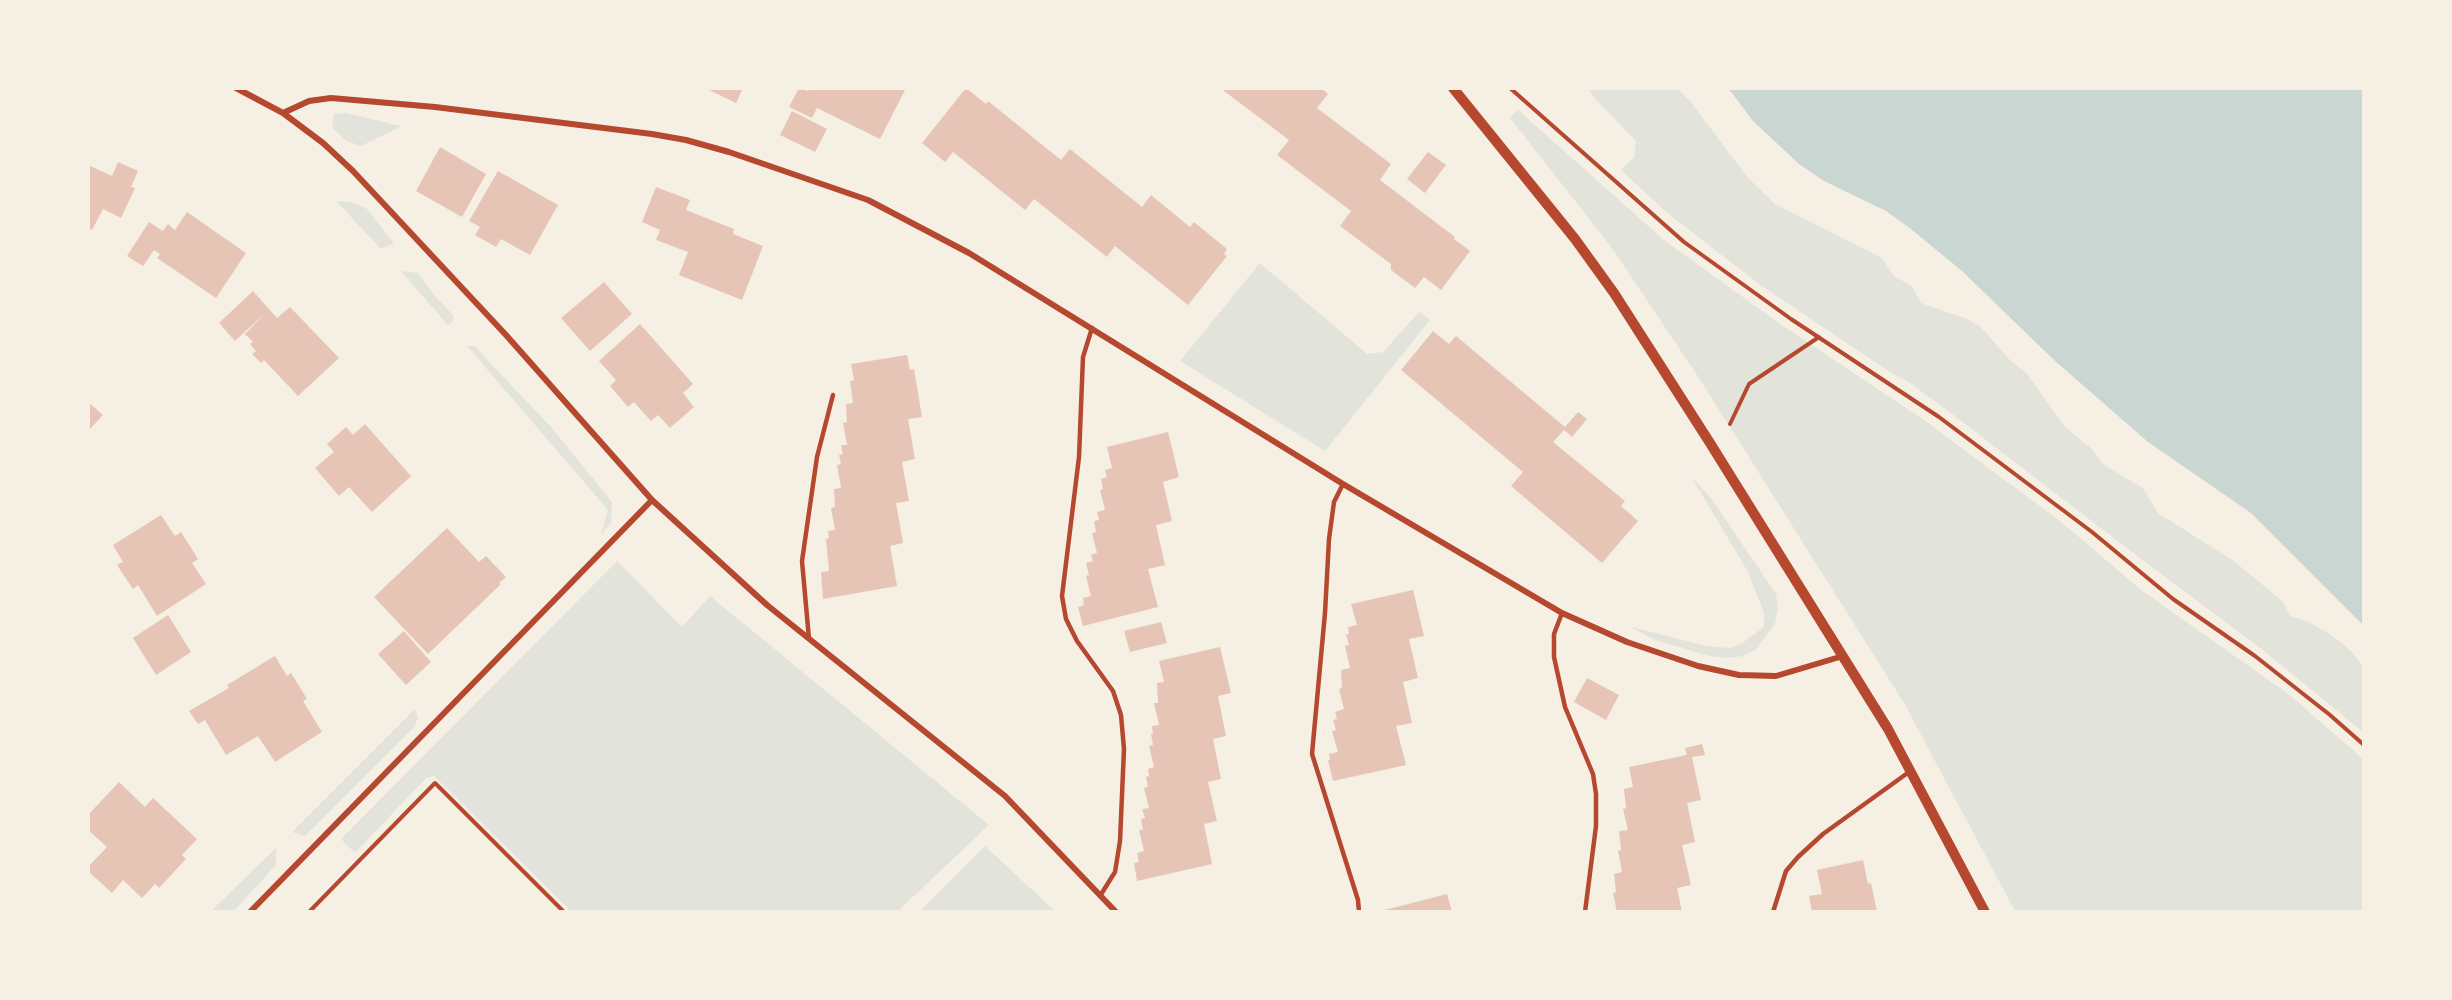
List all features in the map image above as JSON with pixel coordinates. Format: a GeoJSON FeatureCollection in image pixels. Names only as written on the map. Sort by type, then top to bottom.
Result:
{"type":"FeatureCollection","features":[{"type":"Feature","properties":{"kind":"street"},"geometry":{"type":"LineString","coordinates":[[237,88],[283,113],[353,171],[507,335],[652,500],[767,605],[1005,796],[1116,912]]}},
{"type":"Feature","properties":{"kind":"street"},"geometry":{"type":"LineString","coordinates":[[1453,88],[1575,239],[1614,293],[1843,656],[1911,771],[1985,912]]}},
{"type":"Feature","properties":{"kind":"street"},"geometry":{"type":"LineString","coordinates":[[283,113],[309,101],[331,98],[592,125],[697,143],[868,200],[969,253],[1343,484],[1562,613],[1627,642],[1698,666],[1739,675],[1776,676],[1843,656]]}},
{"type":"Feature","properties":{"kind":"street"},"geometry":{"type":"LineString","coordinates":[[250,912],[652,500]]}},
{"type":"Feature","properties":{"kind":"lane"},"geometry":{"type":"LineString","coordinates":[[1092,328],[1083,357],[1079,457],[1062,596],[1066,619],[1077,641],[1113,691],[1121,715],[1124,749],[1120,841],[1116,872],[1100,896]]}},
{"type":"Feature","properties":{"kind":"lane"},"geometry":{"type":"LineString","coordinates":[[809,639],[802,561],[817,457],[833,395]]}},
{"type":"Feature","properties":{"kind":"lane"},"geometry":{"type":"LineString","coordinates":[[1343,484],[1334,502],[1329,539],[1325,613],[1312,754],[1358,900],[1359,912]]}},
{"type":"Feature","properties":{"kind":"lane"},"geometry":{"type":"LineString","coordinates":[[1562,613],[1554,634],[1554,657],[1565,707],[1593,774],[1596,794],[1596,826],[1586,912]]}},
{"type":"Feature","properties":{"kind":"lane"},"geometry":{"type":"LineString","coordinates":[[1773,912],[1786,871],[1798,857],[1823,834],[1911,771]]}},
{"type":"Feature","properties":{"kind":"path"},"geometry":{"type":"LineString","coordinates":[[1510,88],[1684,242],[1819,337],[1939,417],[2092,532],[2140,574],[2255,656],[2364,745]]}},
{"type":"Feature","properties":{"kind":"path"},"geometry":{"type":"LineString","coordinates":[[1710,443],[1731,422],[1749,384],[1819,337]]}},
{"type":"Feature","properties":{"kind":"path"},"geometry":{"type":"LineString","coordinates":[[309,912],[435,783],[564,912]]}},
{"type":"Feature","properties":{"kind":"shaded area"},"geometry":{"type":"Polygon","coordinates":[[[1588,89],[1678,89],[1690,101],[1748,178],[1775,204],[1882,258],[1894,276],[1912,286],[1921,303],[1967,319],[1981,327],[2009,359],[2027,374],[2065,427],[2091,448],[2104,465],[2143,488],[2158,513],[2235,562],[2281,600],[2291,616],[2330,634],[2351,651],[2363,666],[2363,732],[2259,647],[1952,414],[1910,383],[1759,284],[1666,212],[1621,170],[1634,157],[1636,141],[1588,89]]]}},
{"type":"Feature","properties":{"kind":"shaded area"},"geometry":{"type":"Polygon","coordinates":[[[1729,89],[2363,89],[2363,625],[2251,513],[2148,442],[2054,360],[1962,271],[1911,229],[1886,211],[1824,181],[1799,164],[1753,121],[1729,89]]]}},
{"type":"Feature","properties":{"kind":"shaded area"},"geometry":{"type":"Polygon","coordinates":[[[1518,110],[1665,241],[1779,323],[1924,420],[2060,521],[2140,589],[2291,696],[2363,759],[2363,911],[2015,911],[1904,703],[1699,378],[1612,248],[1510,118],[1518,110]]]}},
{"type":"Feature","properties":{"kind":"shaded area"},"geometry":{"type":"Polygon","coordinates":[[[346,113],[402,126],[361,146],[347,141],[332,128],[334,114],[346,113]]]}},
{"type":"Feature","properties":{"kind":"shaded area"},"geometry":{"type":"Polygon","coordinates":[[[336,201],[352,202],[366,208],[394,243],[381,249],[336,201]]]}},
{"type":"Feature","properties":{"kind":"shaded area"},"geometry":{"type":"Polygon","coordinates":[[[1260,263],[1367,354],[1383,352],[1419,312],[1430,320],[1325,451],[1180,361],[1260,263]]]}},
{"type":"Feature","properties":{"kind":"shaded area"},"geometry":{"type":"Polygon","coordinates":[[[401,271],[418,273],[453,315],[453,322],[448,325],[401,271]]]}},
{"type":"Feature","properties":{"kind":"shaded area"},"geometry":{"type":"Polygon","coordinates":[[[467,346],[475,346],[551,427],[612,502],[611,523],[601,534],[608,510],[467,346]]]}},
{"type":"Feature","properties":{"kind":"shaded area"},"geometry":{"type":"Polygon","coordinates":[[[1692,478],[1711,498],[1776,594],[1778,608],[1775,624],[1755,650],[1743,656],[1727,658],[1709,656],[1655,640],[1631,627],[1706,646],[1730,648],[1741,644],[1764,627],[1764,613],[1748,572],[1692,478]]]}},
{"type":"Feature","properties":{"kind":"shaded area"},"geometry":{"type":"Polygon","coordinates":[[[617,561],[682,627],[710,596],[989,825],[897,912],[571,911],[434,776],[426,778],[355,853],[341,839],[617,561]]]}},
{"type":"Feature","properties":{"kind":"shaded area"},"geometry":{"type":"Polygon","coordinates":[[[415,709],[418,718],[414,727],[305,836],[292,832],[415,709]]]}},
{"type":"Feature","properties":{"kind":"shaded area"},"geometry":{"type":"Polygon","coordinates":[[[985,846],[1055,911],[920,911],[985,846]]]}},
{"type":"Feature","properties":{"kind":"shaded area"},"geometry":{"type":"Polygon","coordinates":[[[276,848],[276,865],[234,911],[211,911],[276,848]]]}},
{"type":"Feature","properties":{"kind":"building"},"geometry":{"type":"Polygon","coordinates":[[[705,88],[743,88],[736,103],[705,88]]]}},
{"type":"Feature","properties":{"kind":"building"},"geometry":{"type":"Polygon","coordinates":[[[799,88],[808,91],[809,88],[906,88],[880,139],[817,108],[812,118],[789,107],[799,88]]]}},
{"type":"Feature","properties":{"kind":"building"},"geometry":{"type":"Polygon","coordinates":[[[966,88],[986,104],[988,101],[1061,160],[1070,149],[1142,207],[1151,195],[1190,227],[1194,222],[1227,249],[1224,254],[1227,256],[1188,305],[1115,246],[1107,257],[1034,199],[1025,210],[953,152],[945,162],[922,143],[966,88]]]}},
{"type":"Feature","properties":{"kind":"building"},"geometry":{"type":"Polygon","coordinates":[[[1220,88],[1321,88],[1328,94],[1317,108],[1391,164],[1380,180],[1470,251],[1441,290],[1424,277],[1415,288],[1391,270],[1391,264],[1340,226],[1351,211],[1277,155],[1289,140],[1220,88]]]}},
{"type":"Feature","properties":{"kind":"building"},"geometry":{"type":"Polygon","coordinates":[[[792,111],[827,129],[815,152],[780,135],[792,111]]]}},
{"type":"Feature","properties":{"kind":"building"},"geometry":{"type":"Polygon","coordinates":[[[440,147],[486,174],[462,217],[416,191],[440,147]]]}},
{"type":"Feature","properties":{"kind":"building"},"geometry":{"type":"Polygon","coordinates":[[[1428,152],[1446,165],[1425,193],[1407,179],[1428,152]]]}},
{"type":"Feature","properties":{"kind":"building"},"geometry":{"type":"Polygon","coordinates":[[[118,162],[138,171],[131,187],[135,188],[121,218],[103,209],[92,230],[88,228],[88,165],[112,176],[118,162]]]}},
{"type":"Feature","properties":{"kind":"building"},"geometry":{"type":"Polygon","coordinates":[[[498,171],[558,205],[530,255],[501,239],[496,247],[475,235],[480,227],[469,221],[498,171]]]}},
{"type":"Feature","properties":{"kind":"building"},"geometry":{"type":"Polygon","coordinates":[[[656,187],[690,200],[686,210],[734,229],[733,234],[763,246],[742,300],[679,275],[688,252],[656,240],[660,230],[642,222],[656,187]]]}},
{"type":"Feature","properties":{"kind":"building"},"geometry":{"type":"Polygon","coordinates":[[[187,212],[246,253],[216,298],[157,258],[160,254],[154,250],[143,266],[127,256],[149,222],[163,231],[168,224],[175,230],[187,212]]]}},
{"type":"Feature","properties":{"kind":"building"},"geometry":{"type":"Polygon","coordinates":[[[604,282],[632,314],[590,351],[561,318],[604,282]]]}},
{"type":"Feature","properties":{"kind":"building"},"geometry":{"type":"Polygon","coordinates":[[[253,291],[277,318],[290,307],[339,358],[298,396],[264,360],[261,363],[252,354],[256,351],[250,344],[253,342],[245,334],[264,314],[235,341],[219,323],[253,291]]]}},
{"type":"Feature","properties":{"kind":"building"},"geometry":{"type":"Polygon","coordinates":[[[640,324],[693,384],[683,393],[694,407],[670,428],[658,415],[651,421],[634,402],[628,407],[610,386],[616,380],[599,361],[640,324]]]}},
{"type":"Feature","properties":{"kind":"building"},"geometry":{"type":"Polygon","coordinates":[[[1433,331],[1449,344],[1456,336],[1565,427],[1578,412],[1587,419],[1572,437],[1564,430],[1553,442],[1625,501],[1621,506],[1638,521],[1602,563],[1511,486],[1523,472],[1401,370],[1433,331]]]}},
{"type":"Feature","properties":{"kind":"building"},"geometry":{"type":"Polygon","coordinates":[[[907,355],[910,370],[914,369],[922,417],[908,419],[915,459],[902,462],[909,501],[896,503],[903,543],[890,546],[897,586],[823,599],[821,572],[829,571],[826,539],[829,538],[828,531],[835,530],[831,508],[835,507],[834,489],[841,488],[837,465],[841,464],[839,455],[843,454],[841,445],[847,445],[843,423],[847,422],[846,404],[853,403],[850,381],[854,380],[851,364],[907,355]]]}},
{"type":"Feature","properties":{"kind":"building"},"geometry":{"type":"Polygon","coordinates":[[[88,402],[103,415],[88,431],[88,402]]]}},
{"type":"Feature","properties":{"kind":"building"},"geometry":{"type":"Polygon","coordinates":[[[365,424],[411,476],[372,512],[349,487],[339,496],[315,468],[334,452],[327,444],[346,427],[353,435],[365,424]]]}},
{"type":"Feature","properties":{"kind":"building"},"geometry":{"type":"Polygon","coordinates":[[[1168,432],[1179,477],[1163,482],[1172,521],[1156,525],[1165,565],[1148,569],[1158,607],[1083,626],[1078,607],[1084,605],[1083,598],[1091,596],[1086,576],[1089,575],[1086,563],[1093,561],[1091,555],[1097,553],[1092,533],[1096,532],[1094,521],[1099,520],[1097,512],[1105,510],[1100,490],[1103,489],[1101,479],[1107,477],[1105,470],[1112,468],[1107,447],[1168,432]]]}},
{"type":"Feature","properties":{"kind":"building"},"geometry":{"type":"Polygon","coordinates":[[[161,515],[175,536],[181,532],[198,559],[192,563],[206,584],[157,616],[138,585],[133,589],[117,565],[123,562],[113,545],[161,515]]]}},
{"type":"Feature","properties":{"kind":"building"},"geometry":{"type":"Polygon","coordinates":[[[447,528],[479,562],[486,556],[506,577],[428,654],[374,597],[447,528]]]}},
{"type":"Feature","properties":{"kind":"building"},"geometry":{"type":"Polygon","coordinates":[[[1413,590],[1424,636],[1409,639],[1418,678],[1403,682],[1412,723],[1396,726],[1406,765],[1333,781],[1328,760],[1330,760],[1329,754],[1338,752],[1332,731],[1336,730],[1333,720],[1337,719],[1335,712],[1344,709],[1339,689],[1342,688],[1341,670],[1350,668],[1345,646],[1349,645],[1346,634],[1349,634],[1348,627],[1357,625],[1351,604],[1413,590]]]}},
{"type":"Feature","properties":{"kind":"building"},"geometry":{"type":"Polygon","coordinates":[[[168,615],[191,652],[156,675],[133,638],[168,615]]]}},
{"type":"Feature","properties":{"kind":"building"},"geometry":{"type":"Polygon","coordinates":[[[1161,622],[1167,643],[1130,652],[1124,631],[1161,622]]]}},
{"type":"Feature","properties":{"kind":"building"},"geometry":{"type":"Polygon","coordinates":[[[404,631],[431,662],[406,685],[378,654],[404,631]]]}},
{"type":"Feature","properties":{"kind":"building"},"geometry":{"type":"Polygon","coordinates":[[[1220,647],[1231,693],[1218,696],[1226,736],[1213,739],[1221,779],[1208,782],[1217,821],[1204,824],[1212,864],[1137,881],[1134,863],[1139,862],[1137,853],[1144,851],[1139,830],[1143,830],[1141,819],[1145,818],[1142,809],[1149,808],[1144,788],[1148,787],[1146,777],[1149,776],[1148,769],[1154,767],[1149,746],[1153,745],[1152,726],[1159,725],[1154,703],[1158,703],[1157,683],[1164,682],[1159,661],[1220,647]]]}},
{"type":"Feature","properties":{"kind":"building"},"geometry":{"type":"Polygon","coordinates":[[[275,656],[287,676],[291,673],[307,699],[303,701],[322,732],[275,762],[258,736],[226,755],[205,720],[198,724],[189,711],[229,688],[227,685],[275,656]]]}},
{"type":"Feature","properties":{"kind":"building"},"geometry":{"type":"Polygon","coordinates":[[[1587,678],[1619,695],[1606,720],[1574,702],[1587,678]]]}},
{"type":"Feature","properties":{"kind":"building"},"geometry":{"type":"Polygon","coordinates":[[[1702,744],[1705,755],[1692,757],[1701,800],[1687,803],[1695,842],[1682,845],[1691,885],[1677,888],[1682,912],[1617,912],[1613,893],[1616,892],[1614,874],[1622,872],[1618,851],[1621,850],[1619,831],[1628,830],[1623,809],[1626,808],[1624,789],[1633,787],[1629,767],[1687,755],[1685,748],[1702,744]]]}},
{"type":"Feature","properties":{"kind":"building"},"geometry":{"type":"Polygon","coordinates":[[[119,782],[145,807],[153,798],[197,839],[182,855],[186,859],[159,888],[155,884],[142,898],[123,880],[112,893],[88,871],[88,867],[107,847],[88,830],[88,815],[119,782]]]}},
{"type":"Feature","properties":{"kind":"building"},"geometry":{"type":"Polygon","coordinates":[[[1863,860],[1877,912],[1812,912],[1809,896],[1822,894],[1817,870],[1863,860]]]}},
{"type":"Feature","properties":{"kind":"building"},"geometry":{"type":"Polygon","coordinates":[[[1447,894],[1452,912],[1381,912],[1381,911],[1447,894]]]}}]}
